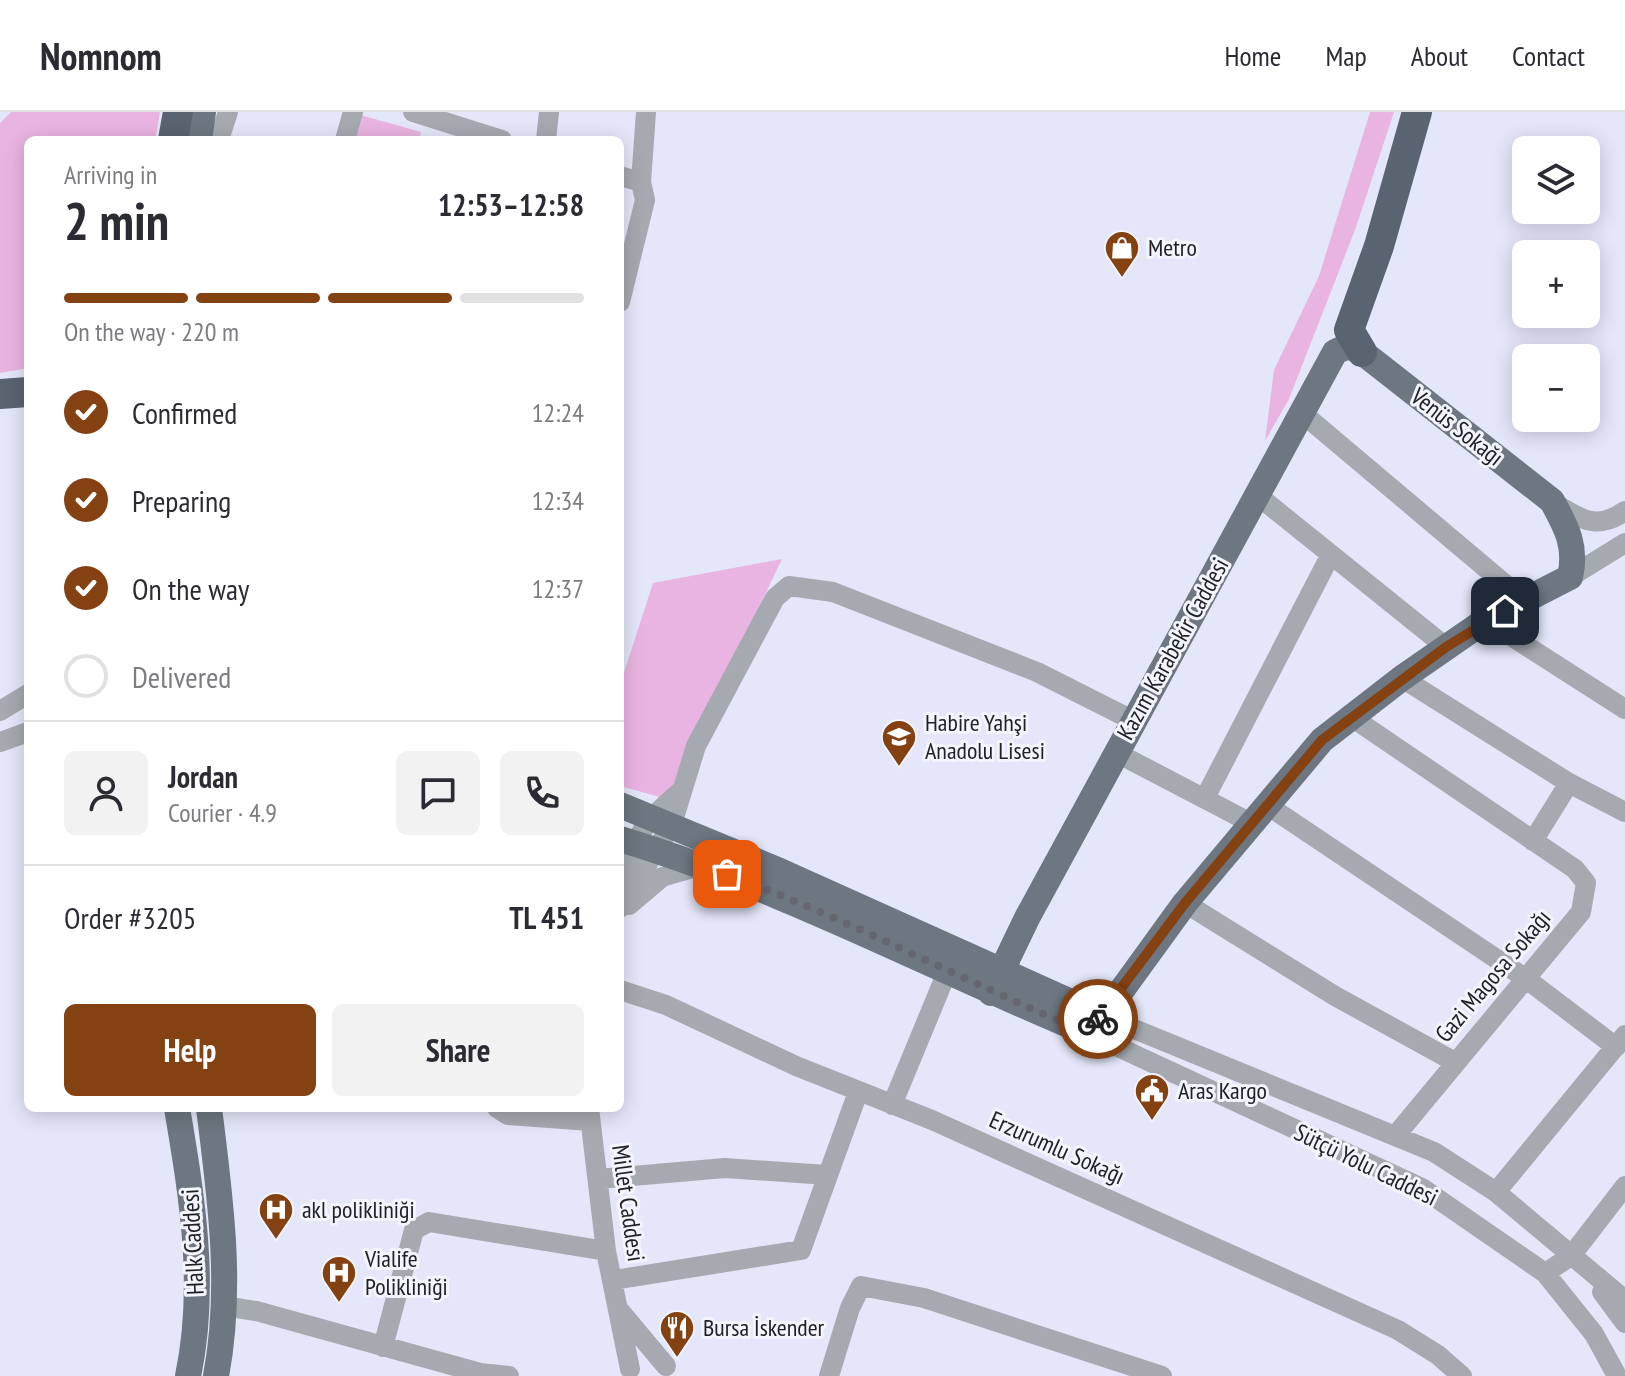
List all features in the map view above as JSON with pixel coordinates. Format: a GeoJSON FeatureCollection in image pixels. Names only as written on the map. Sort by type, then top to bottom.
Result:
{"type":"FeatureCollection","features":[{"type":"Feature","properties":{"kind":"highway"},"geometry":{"type":"LineString","coordinates":[[174,136],[178,112]]}},
{"type":"Feature","properties":{"kind":"highway"},"geometry":{"type":"LineString","coordinates":[[1362,352],[1349,330],[1379,246],[1417,112]]}},
{"type":"Feature","properties":{"kind":"main road"},"geometry":{"type":"LineString","coordinates":[[200,136],[203,112]]}},
{"type":"Feature","properties":{"kind":"main road","name":"Kazım Karabekir Caddesi"},"geometry":{"type":"LineString","coordinates":[[996,983],[1134,721],[1335,352],[1348,346],[1362,352]]}},
{"type":"Feature","properties":{"kind":"main road","name":"Venüs Sokağı"},"geometry":{"type":"LineString","coordinates":[[1362,352],[1552,501]]}},
{"type":"Feature","properties":{"kind":"main road"},"geometry":{"type":"LineString","coordinates":[[1095,1025],[1185,903],[1322,740],[1350,716],[1486,620],[1570,577],[1575,557],[1570,535],[1552,501]]}},
{"type":"Feature","properties":{"kind":"main road","name":"Sütçü Yolu Caddesi"},"geometry":{"type":"LineString","coordinates":[[624,806],[661,820],[996,983],[1095,1025]]}},
{"type":"Feature","properties":{"kind":"main road","name":"Sütçü Yolu Caddesi"},"geometry":{"type":"LineString","coordinates":[[636,844],[774,891],[947,972],[996,983]]}},
{"type":"Feature","properties":{"kind":"main road","name":"Halk Caddesi"},"geometry":{"type":"LineString","coordinates":[[178,1112],[195,1215],[197,1301],[188,1376]]}},
{"type":"Feature","properties":{"kind":"main road","name":"Halk Caddesi"},"geometry":{"type":"LineString","coordinates":[[210,1112],[222,1211],[224,1306],[216,1376]]}},
{"type":"Feature","properties":{"kind":"street"},"geometry":{"type":"LineString","coordinates":[[220,136],[228,112]]}},
{"type":"Feature","properties":{"kind":"street"},"geometry":{"type":"LineString","coordinates":[[346,136],[353,112]]}},
{"type":"Feature","properties":{"kind":"street"},"geometry":{"type":"LineString","coordinates":[[413,112],[487,136]]}},
{"type":"Feature","properties":{"kind":"street"},"geometry":{"type":"LineString","coordinates":[[546,136],[549,112]]}},
{"type":"Feature","properties":{"kind":"street"},"geometry":{"type":"LineString","coordinates":[[624,272],[645,200],[641,182],[646,112]]}},
{"type":"Feature","properties":{"kind":"street"},"geometry":{"type":"LineString","coordinates":[[624,177],[641,182]]}},
{"type":"Feature","properties":{"kind":"street"},"geometry":{"type":"LineString","coordinates":[[1302,413],[1525,601]]}},
{"type":"Feature","properties":{"kind":"street"},"geometry":{"type":"LineString","coordinates":[[1257,495],[1446,647]]}},
{"type":"Feature","properties":{"kind":"street"},"geometry":{"type":"LineString","coordinates":[[1552,501],[1586,523],[1612,520],[1625,511]]}},
{"type":"Feature","properties":{"kind":"street"},"geometry":{"type":"LineString","coordinates":[[1570,577],[1625,543]]}},
{"type":"Feature","properties":{"kind":"street"},"geometry":{"type":"LineString","coordinates":[[1205,798],[1330,556]]}},
{"type":"Feature","properties":{"kind":"street"},"geometry":{"type":"LineString","coordinates":[[624,882],[636,844],[661,820],[680,792],[696,746],[733,676],[775,598],[789,586],[833,592],[1037,672],[1134,721]]}},
{"type":"Feature","properties":{"kind":"street"},"geometry":{"type":"LineString","coordinates":[[1486,620],[1625,709]]}},
{"type":"Feature","properties":{"kind":"street"},"geometry":{"type":"LineString","coordinates":[[1402,678],[1569,783],[1625,811]]}},
{"type":"Feature","properties":{"kind":"street"},"geometry":{"type":"LineString","coordinates":[[0,711],[24,696]]}},
{"type":"Feature","properties":{"kind":"street","name":"Gazi Magosa Sokağı"},"geometry":{"type":"LineString","coordinates":[[1350,716],[1575,869],[1586,883],[1581,912],[1396,1135]]}},
{"type":"Feature","properties":{"kind":"street"},"geometry":{"type":"LineString","coordinates":[[0,742],[24,733]]}},
{"type":"Feature","properties":{"kind":"street"},"geometry":{"type":"LineString","coordinates":[[1117,753],[1205,798],[1259,814],[1525,978],[1620,1041],[1496,1192]]}},
{"type":"Feature","properties":{"kind":"street"},"geometry":{"type":"LineString","coordinates":[[1533,841],[1569,783]]}},
{"type":"Feature","properties":{"kind":"street"},"geometry":{"type":"LineString","coordinates":[[624,894],[636,844]]}},
{"type":"Feature","properties":{"kind":"street"},"geometry":{"type":"LineString","coordinates":[[624,908],[662,877],[703,865]]}},
{"type":"Feature","properties":{"kind":"street"},"geometry":{"type":"LineString","coordinates":[[1185,903],[1335,996],[1455,1062]]}},
{"type":"Feature","properties":{"kind":"street"},"geometry":{"type":"LineString","coordinates":[[892,1105],[947,972]]}},
{"type":"Feature","properties":{"kind":"street","name":"Erzurumlu Sokağı"},"geometry":{"type":"LineString","coordinates":[[624,991],[666,1005],[1398,1330],[1438,1355],[1462,1376]]}},
{"type":"Feature","properties":{"kind":"street","name":"Sütçü Yolu Caddesi"},"geometry":{"type":"LineString","coordinates":[[1095,1025],[1396,1135],[1434,1152],[1496,1192],[1625,1300]]}},
{"type":"Feature","properties":{"kind":"street","name":"Sütçü Yolu Caddesi"},"geometry":{"type":"LineString","coordinates":[[1095,1025],[1422,1188],[1545,1273],[1594,1334],[1617,1376]]}},
{"type":"Feature","properties":{"kind":"street"},"geometry":{"type":"LineString","coordinates":[[614,1280],[801,1250],[811,1231],[827,1175],[858,1092]]}},
{"type":"Feature","properties":{"kind":"street"},"geometry":{"type":"LineString","coordinates":[[503,1112],[508,1115],[590,1114]]}},
{"type":"Feature","properties":{"kind":"street","name":"Millet Caddesi"},"geometry":{"type":"LineString","coordinates":[[590,1114],[624,1374]]}},
{"type":"Feature","properties":{"kind":"street"},"geometry":{"type":"LineString","coordinates":[[598,1179],[725,1168],[827,1175]]}},
{"type":"Feature","properties":{"kind":"street"},"geometry":{"type":"LineString","coordinates":[[1545,1273],[1571,1256],[1625,1186]]}},
{"type":"Feature","properties":{"kind":"street"},"geometry":{"type":"LineString","coordinates":[[383,1347],[414,1230],[429,1222],[606,1251]]}},
{"type":"Feature","properties":{"kind":"street","name":"Sütçü Yolu Caddesi"},"geometry":{"type":"LineString","coordinates":[[1571,1256],[1625,1323]]}},
{"type":"Feature","properties":{"kind":"street"},"geometry":{"type":"LineString","coordinates":[[829,1376],[850,1308],[861,1286],[924,1298],[1162,1376]]}},
{"type":"Feature","properties":{"kind":"street"},"geometry":{"type":"LineString","coordinates":[[224,1306],[256,1311],[480,1374],[509,1376]]}},
{"type":"Feature","properties":{"kind":"street"},"geometry":{"type":"LineString","coordinates":[[617,1306],[673,1373]]}},
{"type":"Feature","properties":{"kind":"street"},"geometry":{"type":"LineString","coordinates":[[624,1374],[647,1362],[673,1373]]}},
{"type":"Feature","properties":{"kind":"shaded area"},"geometry":{"type":"Polygon","coordinates":[[[11,112],[160,112],[156,136],[24,136],[24,369],[0,373],[0,123],[11,112]]]}},
{"type":"Feature","properties":{"kind":"shaded area"},"geometry":{"type":"Polygon","coordinates":[[[1370,112],[1394,112],[1355,230],[1289,399],[1265,441],[1274,370],[1319,276],[1370,112]]]}},
{"type":"Feature","properties":{"kind":"shaded area"},"geometry":{"type":"Polygon","coordinates":[[[357,114],[421,132],[420,136],[351,136],[357,114]]]}},
{"type":"Feature","properties":{"kind":"shaded area"},"geometry":{"type":"Polygon","coordinates":[[[782,559],[667,799],[624,787],[624,673],[653,583],[782,559]]]}},
{"type":"Feature","properties":{"kind":"way so far"},"geometry":{"type":"LineString","coordinates":[[727,874],[774,891],[991,993],[1090,1034],[1098,1019]]}},
{"type":"Feature","properties":{"kind":"place","name":"Metro"},"geometry":{"type":"Point","coordinates":[1122,279]}},
{"type":"Feature","properties":{"kind":"place","name":"Habire Yahşi Anadolu Lisesi"},"geometry":{"type":"Point","coordinates":[899,768]}},
{"type":"Feature","properties":{"kind":"place","name":"Aras Kargo"},"geometry":{"type":"Point","coordinates":[1152,1122]}},
{"type":"Feature","properties":{"kind":"place","name":"akl polikliniği"},"geometry":{"type":"Point","coordinates":[276,1241]}},
{"type":"Feature","properties":{"kind":"place","name":"Vialife Polikliniği"},"geometry":{"type":"Point","coordinates":[339,1304]}},
{"type":"Feature","properties":{"kind":"place","name":"Bursa İskender"},"geometry":{"type":"Point","coordinates":[677,1359]}},
{"type":"Feature","properties":{"kind":"route"},"geometry":{"type":"LineString","coordinates":[[1098,1019],[1185,903],[1322,740],[1446,647],[1505,611]]}}]}
